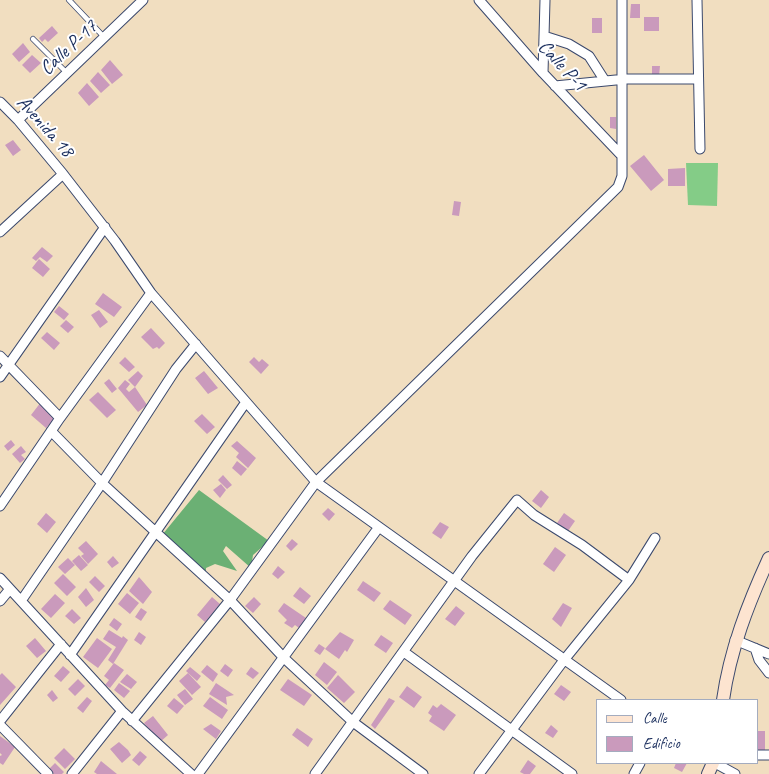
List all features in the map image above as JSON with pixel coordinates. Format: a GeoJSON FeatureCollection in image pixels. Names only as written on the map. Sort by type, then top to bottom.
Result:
{"type":"FeatureCollection","features":[{"type":"Feature","properties":{"kind":"main road"},"geometry":{"type":"LineString","coordinates":[[723,699],[736,640],[769,558]]}},
{"type":"Feature","properties":{"kind":"street","name":"Calle P-17"},"geometry":{"type":"LineString","coordinates":[[18,120],[143,0]]}},
{"type":"Feature","properties":{"kind":"street","name":"Calle P-1"},"geometry":{"type":"LineString","coordinates":[[479,0],[543,73],[621,155]]}},
{"type":"Feature","properties":{"kind":"street"},"geometry":{"type":"LineString","coordinates":[[543,73],[545,0]]}},
{"type":"Feature","properties":{"kind":"street"},"geometry":{"type":"LineString","coordinates":[[132,721],[230,600],[316,482],[618,187],[622,176],[622,0]]}},
{"type":"Feature","properties":{"kind":"street"},"geometry":{"type":"LineString","coordinates":[[697,0],[700,150]]}},
{"type":"Feature","properties":{"kind":"street"},"geometry":{"type":"LineString","coordinates":[[544,36],[569,44],[589,56],[605,81]]}},
{"type":"Feature","properties":{"kind":"street"},"geometry":{"type":"LineString","coordinates":[[555,86],[621,80],[698,79]]}},
{"type":"Feature","properties":{"kind":"street","name":"Avenida 18"},"geometry":{"type":"LineString","coordinates":[[0,102],[64,174],[105,227],[151,293],[316,482],[620,699]]}},
{"type":"Feature","properties":{"kind":"street"},"geometry":{"type":"LineString","coordinates":[[0,232],[64,174]]}},
{"type":"Feature","properties":{"kind":"street"},"geometry":{"type":"LineString","coordinates":[[0,377],[105,227]]}},
{"type":"Feature","properties":{"kind":"street"},"geometry":{"type":"LineString","coordinates":[[0,506],[60,418],[151,293]]}},
{"type":"Feature","properties":{"kind":"street"},"geometry":{"type":"LineString","coordinates":[[21,601],[102,483],[176,369],[196,344]]}},
{"type":"Feature","properties":{"kind":"street"},"geometry":{"type":"LineString","coordinates":[[0,356],[60,418]]}},
{"type":"Feature","properties":{"kind":"street"},"geometry":{"type":"LineString","coordinates":[[70,655],[246,402]]}},
{"type":"Feature","properties":{"kind":"street"},"geometry":{"type":"LineString","coordinates":[[51,431],[102,483],[230,600],[284,658],[354,722],[424,774]]}},
{"type":"Feature","properties":{"kind":"street"},"geometry":{"type":"LineString","coordinates":[[315,774],[472,556],[517,500],[534,516],[582,545],[629,580]]}},
{"type":"Feature","properties":{"kind":"street"},"geometry":{"type":"LineString","coordinates":[[198,774],[379,527]]}},
{"type":"Feature","properties":{"kind":"street"},"geometry":{"type":"LineString","coordinates":[[479,774],[564,660],[629,580],[655,538]]}},
{"type":"Feature","properties":{"kind":"street"},"geometry":{"type":"LineString","coordinates":[[0,578],[122,711],[191,774]]}},
{"type":"Feature","properties":{"kind":"street"},"geometry":{"type":"LineString","coordinates":[[0,601],[10,589]]}},
{"type":"Feature","properties":{"kind":"street"},"geometry":{"type":"LineString","coordinates":[[736,640],[769,654]]}},
{"type":"Feature","properties":{"kind":"street"},"geometry":{"type":"LineString","coordinates":[[0,721],[61,644]]}},
{"type":"Feature","properties":{"kind":"street"},"geometry":{"type":"LineString","coordinates":[[756,648],[759,660],[769,673]]}},
{"type":"Feature","properties":{"kind":"street"},"geometry":{"type":"LineString","coordinates":[[404,652],[572,774]]}},
{"type":"Feature","properties":{"kind":"street"},"geometry":{"type":"LineString","coordinates":[[72,774],[122,711]]}},
{"type":"Feature","properties":{"kind":"street"},"geometry":{"type":"LineString","coordinates":[[0,725],[48,774]]}},
{"type":"Feature","properties":{"kind":"street"},"geometry":{"type":"LineString","coordinates":[[716,764],[734,774]]}},
{"type":"Feature","properties":{"kind":"lane"},"geometry":{"type":"LineString","coordinates":[[69,0],[105,38]]}},
{"type":"Feature","properties":{"kind":"lane"},"geometry":{"type":"LineString","coordinates":[[33,39],[67,73]]}},
{"type":"Feature","properties":{"kind":"green space"},"geometry":{"type":"Polygon","coordinates":[[[686,163],[718,163],[717,206],[688,205],[686,163]]]}},
{"type":"Feature","properties":{"kind":"green space"},"geometry":{"type":"Polygon","coordinates":[[[199,490],[269,541],[253,555],[251,568],[226,546],[223,551],[237,571],[215,564],[206,568],[206,574],[162,535],[199,490]]]}},
{"type":"Feature","properties":{"kind":"building"},"geometry":{"type":"Polygon","coordinates":[[[631,4],[640,4],[640,18],[630,18],[631,4]]]}},
{"type":"Feature","properties":{"kind":"building"},"geometry":{"type":"Polygon","coordinates":[[[644,17],[659,17],[659,31],[644,31],[644,17]]]}},
{"type":"Feature","properties":{"kind":"building"},"geometry":{"type":"Polygon","coordinates":[[[592,18],[602,18],[602,33],[592,33],[592,18]]]}},
{"type":"Feature","properties":{"kind":"building"},"geometry":{"type":"Polygon","coordinates":[[[52,26],[58,33],[48,42],[45,39],[42,42],[39,38],[52,26]]]}},
{"type":"Feature","properties":{"kind":"building"},"geometry":{"type":"Polygon","coordinates":[[[23,43],[30,52],[19,62],[12,54],[23,43]]]}},
{"type":"Feature","properties":{"kind":"building"},"geometry":{"type":"Polygon","coordinates":[[[32,55],[41,63],[30,73],[22,65],[32,55]]]}},
{"type":"Feature","properties":{"kind":"building"},"geometry":{"type":"Polygon","coordinates":[[[110,60],[123,75],[112,84],[101,70],[110,60]]]}},
{"type":"Feature","properties":{"kind":"building"},"geometry":{"type":"Polygon","coordinates":[[[652,66],[660,66],[659,76],[652,76],[652,66]]]}},
{"type":"Feature","properties":{"kind":"building"},"geometry":{"type":"Polygon","coordinates":[[[98,72],[110,85],[101,93],[90,81],[98,72]]]}},
{"type":"Feature","properties":{"kind":"building"},"geometry":{"type":"Polygon","coordinates":[[[87,83],[99,97],[89,106],[78,93],[87,83]]]}},
{"type":"Feature","properties":{"kind":"building"},"geometry":{"type":"Polygon","coordinates":[[[610,117],[616,117],[616,129],[610,128],[610,117]]]}},
{"type":"Feature","properties":{"kind":"building"},"geometry":{"type":"Polygon","coordinates":[[[13,140],[21,150],[13,156],[5,145],[13,140]]]}},
{"type":"Feature","properties":{"kind":"building"},"geometry":{"type":"Polygon","coordinates":[[[644,155],[664,180],[651,191],[630,166],[644,155]]]}},
{"type":"Feature","properties":{"kind":"building"},"geometry":{"type":"Polygon","coordinates":[[[685,168],[685,186],[668,186],[668,169],[685,168]]]}},
{"type":"Feature","properties":{"kind":"building"},"geometry":{"type":"Polygon","coordinates":[[[454,201],[461,202],[459,216],[452,215],[454,201]]]}},
{"type":"Feature","properties":{"kind":"building"},"geometry":{"type":"Polygon","coordinates":[[[42,247],[53,256],[47,262],[40,257],[36,261],[32,258],[42,247]]]}},
{"type":"Feature","properties":{"kind":"building"},"geometry":{"type":"Polygon","coordinates":[[[39,259],[50,269],[43,277],[32,268],[39,259]]]}},
{"type":"Feature","properties":{"kind":"building"},"geometry":{"type":"Polygon","coordinates":[[[103,293],[122,307],[114,317],[95,304],[103,293]]]}},
{"type":"Feature","properties":{"kind":"building"},"geometry":{"type":"Polygon","coordinates":[[[59,306],[69,314],[64,320],[54,312],[59,306]]]}},
{"type":"Feature","properties":{"kind":"building"},"geometry":{"type":"Polygon","coordinates":[[[99,310],[108,322],[100,328],[91,315],[99,310]]]}},
{"type":"Feature","properties":{"kind":"building"},"geometry":{"type":"Polygon","coordinates":[[[66,320],[74,327],[68,333],[60,326],[66,320]]]}},
{"type":"Feature","properties":{"kind":"building"},"geometry":{"type":"Polygon","coordinates":[[[151,328],[165,343],[159,349],[157,347],[153,349],[141,337],[151,328]]]}},
{"type":"Feature","properties":{"kind":"building"},"geometry":{"type":"Polygon","coordinates":[[[47,332],[60,343],[54,350],[41,338],[47,332]]]}},
{"type":"Feature","properties":{"kind":"building"},"geometry":{"type":"Polygon","coordinates":[[[125,357],[135,367],[129,372],[119,363],[125,357]]]}},
{"type":"Feature","properties":{"kind":"building"},"geometry":{"type":"Polygon","coordinates":[[[254,357],[259,362],[262,359],[269,365],[261,374],[249,362],[254,357]]]}},
{"type":"Feature","properties":{"kind":"building"},"geometry":{"type":"Polygon","coordinates":[[[138,371],[143,376],[135,387],[128,380],[138,371]]]}},
{"type":"Feature","properties":{"kind":"building"},"geometry":{"type":"Polygon","coordinates":[[[204,371],[218,388],[208,394],[195,378],[204,371]]]}},
{"type":"Feature","properties":{"kind":"building"},"geometry":{"type":"Polygon","coordinates":[[[109,379],[117,389],[112,393],[104,383],[109,379]]]}},
{"type":"Feature","properties":{"kind":"building"},"geometry":{"type":"Polygon","coordinates":[[[125,380],[130,384],[126,389],[129,392],[135,387],[147,405],[138,412],[118,388],[125,380]]]}},
{"type":"Feature","properties":{"kind":"building"},"geometry":{"type":"Polygon","coordinates":[[[98,392],[116,410],[107,418],[89,400],[98,392]]]}},
{"type":"Feature","properties":{"kind":"building"},"geometry":{"type":"Polygon","coordinates":[[[41,402],[57,416],[46,428],[31,415],[41,402]]]}},
{"type":"Feature","properties":{"kind":"building"},"geometry":{"type":"Polygon","coordinates":[[[202,414],[215,427],[207,434],[194,421],[202,414]]]}},
{"type":"Feature","properties":{"kind":"building"},"geometry":{"type":"Polygon","coordinates":[[[11,440],[15,445],[8,451],[4,446],[11,440]]]}},
{"type":"Feature","properties":{"kind":"building"},"geometry":{"type":"Polygon","coordinates":[[[237,441],[256,458],[248,468],[236,457],[239,453],[231,446],[237,441]]]}},
{"type":"Feature","properties":{"kind":"building"},"geometry":{"type":"Polygon","coordinates":[[[21,446],[26,452],[21,455],[25,459],[20,463],[12,454],[21,446]]]}},
{"type":"Feature","properties":{"kind":"building"},"geometry":{"type":"Polygon","coordinates":[[[237,461],[247,469],[241,476],[232,468],[237,461]]]}},
{"type":"Feature","properties":{"kind":"building"},"geometry":{"type":"Polygon","coordinates":[[[223,475],[232,485],[227,489],[218,480],[223,475]]]}},
{"type":"Feature","properties":{"kind":"building"},"geometry":{"type":"Polygon","coordinates":[[[221,484],[226,490],[220,498],[213,490],[221,484]]]}},
{"type":"Feature","properties":{"kind":"building"},"geometry":{"type":"Polygon","coordinates":[[[541,490],[549,497],[541,508],[532,501],[541,490]]]}},
{"type":"Feature","properties":{"kind":"building"},"geometry":{"type":"Polygon","coordinates":[[[328,508],[335,514],[329,521],[322,514],[328,508]]]}},
{"type":"Feature","properties":{"kind":"building"},"geometry":{"type":"Polygon","coordinates":[[[46,513],[56,522],[47,533],[37,524],[46,513]]]}},
{"type":"Feature","properties":{"kind":"building"},"geometry":{"type":"Polygon","coordinates":[[[564,513],[575,521],[568,531],[557,523],[564,513]]]}},
{"type":"Feature","properties":{"kind":"building"},"geometry":{"type":"Polygon","coordinates":[[[440,522],[449,527],[441,539],[432,533],[440,522]]]}},
{"type":"Feature","properties":{"kind":"building"},"geometry":{"type":"Polygon","coordinates":[[[292,539],[298,544],[291,551],[286,546],[292,539]]]}},
{"type":"Feature","properties":{"kind":"building"},"geometry":{"type":"Polygon","coordinates":[[[86,541],[98,554],[88,564],[81,556],[84,554],[78,548],[86,541]]]}},
{"type":"Feature","properties":{"kind":"building"},"geometry":{"type":"Polygon","coordinates":[[[555,547],[566,555],[554,572],[543,564],[555,547]]]}},
{"type":"Feature","properties":{"kind":"building"},"geometry":{"type":"Polygon","coordinates":[[[79,555],[88,565],[81,571],[72,561],[79,555]]]}},
{"type":"Feature","properties":{"kind":"building"},"geometry":{"type":"Polygon","coordinates":[[[113,556],[119,563],[112,568],[107,562],[113,556]]]}},
{"type":"Feature","properties":{"kind":"building"},"geometry":{"type":"Polygon","coordinates":[[[68,558],[75,565],[65,574],[58,567],[68,558]]]}},
{"type":"Feature","properties":{"kind":"building"},"geometry":{"type":"Polygon","coordinates":[[[278,566],[285,572],[278,579],[272,574],[278,566]]]}},
{"type":"Feature","properties":{"kind":"building"},"geometry":{"type":"Polygon","coordinates":[[[63,574],[76,587],[67,596],[54,583],[63,574]]]}},
{"type":"Feature","properties":{"kind":"building"},"geometry":{"type":"Polygon","coordinates":[[[95,576],[105,586],[99,592],[89,582],[95,576]]]}},
{"type":"Feature","properties":{"kind":"building"},"geometry":{"type":"Polygon","coordinates":[[[139,577],[152,592],[143,604],[129,591],[139,577]]]}},
{"type":"Feature","properties":{"kind":"building"},"geometry":{"type":"Polygon","coordinates":[[[363,581],[381,593],[374,602],[357,590],[363,581]]]}},
{"type":"Feature","properties":{"kind":"building"},"geometry":{"type":"Polygon","coordinates":[[[300,587],[311,596],[304,604],[293,596],[300,587]]]}},
{"type":"Feature","properties":{"kind":"building"},"geometry":{"type":"Polygon","coordinates":[[[86,588],[94,600],[86,607],[78,597],[86,588]]]}},
{"type":"Feature","properties":{"kind":"building"},"geometry":{"type":"Polygon","coordinates":[[[127,593],[139,603],[130,614],[118,604],[127,593]]]}},
{"type":"Feature","properties":{"kind":"building"},"geometry":{"type":"Polygon","coordinates":[[[55,594],[65,603],[51,618],[41,609],[55,594]]]}},
{"type":"Feature","properties":{"kind":"building"},"geometry":{"type":"Polygon","coordinates":[[[212,597],[220,604],[205,622],[197,615],[212,597]]]}},
{"type":"Feature","properties":{"kind":"building"},"geometry":{"type":"Polygon","coordinates":[[[254,597],[261,604],[253,613],[245,606],[254,597]]]}},
{"type":"Feature","properties":{"kind":"building"},"geometry":{"type":"Polygon","coordinates":[[[390,600],[412,615],[405,625],[383,609],[390,600]]]}},
{"type":"Feature","properties":{"kind":"building"},"geometry":{"type":"Polygon","coordinates":[[[284,603],[306,618],[299,628],[295,625],[292,628],[284,623],[287,620],[278,611],[284,603]]]}},
{"type":"Feature","properties":{"kind":"building"},"geometry":{"type":"Polygon","coordinates":[[[563,603],[572,608],[561,627],[552,619],[563,603]]]}},
{"type":"Feature","properties":{"kind":"building"},"geometry":{"type":"Polygon","coordinates":[[[456,606],[465,613],[455,626],[445,619],[456,606]]]}},
{"type":"Feature","properties":{"kind":"building"},"geometry":{"type":"Polygon","coordinates":[[[141,608],[147,612],[141,621],[135,617],[141,608]]]}},
{"type":"Feature","properties":{"kind":"building"},"geometry":{"type":"Polygon","coordinates":[[[72,609],[81,618],[74,624],[65,616],[72,609]]]}},
{"type":"Feature","properties":{"kind":"building"},"geometry":{"type":"Polygon","coordinates":[[[114,618],[122,624],[117,631],[109,625],[114,618]]]}},
{"type":"Feature","properties":{"kind":"building"},"geometry":{"type":"Polygon","coordinates":[[[109,630],[128,640],[113,664],[108,660],[116,647],[103,639],[109,630]]]}},
{"type":"Feature","properties":{"kind":"building"},"geometry":{"type":"Polygon","coordinates":[[[139,632],[146,637],[141,645],[134,640],[139,632]]]}},
{"type":"Feature","properties":{"kind":"building"},"geometry":{"type":"Polygon","coordinates":[[[340,632],[354,640],[347,652],[345,650],[339,659],[325,649],[340,632]]]}},
{"type":"Feature","properties":{"kind":"building"},"geometry":{"type":"Polygon","coordinates":[[[381,635],[393,643],[386,653],[374,645],[381,635]]]}},
{"type":"Feature","properties":{"kind":"building"},"geometry":{"type":"Polygon","coordinates":[[[35,638],[46,651],[37,658],[26,646],[35,638]]]}},
{"type":"Feature","properties":{"kind":"building"},"geometry":{"type":"Polygon","coordinates":[[[97,638],[112,649],[98,668],[83,657],[97,638]]]}},
{"type":"Feature","properties":{"kind":"building"},"geometry":{"type":"Polygon","coordinates":[[[319,644],[325,648],[320,655],[314,651],[319,644]]]}},
{"type":"Feature","properties":{"kind":"building"},"geometry":{"type":"Polygon","coordinates":[[[324,662],[337,672],[327,685],[315,675],[324,662]]]}},
{"type":"Feature","properties":{"kind":"building"},"geometry":{"type":"Polygon","coordinates":[[[114,663],[124,670],[110,688],[105,685],[109,680],[104,676],[114,663]]]}},
{"type":"Feature","properties":{"kind":"building"},"geometry":{"type":"Polygon","coordinates":[[[225,664],[233,670],[228,677],[220,671],[225,664]]]}},
{"type":"Feature","properties":{"kind":"building"},"geometry":{"type":"Polygon","coordinates":[[[207,665],[218,674],[213,682],[201,672],[207,665]]]}},
{"type":"Feature","properties":{"kind":"building"},"geometry":{"type":"Polygon","coordinates":[[[63,666],[70,672],[61,682],[54,676],[63,666]]]}},
{"type":"Feature","properties":{"kind":"building"},"geometry":{"type":"Polygon","coordinates":[[[190,667],[201,676],[197,681],[186,671],[190,667]]]}},
{"type":"Feature","properties":{"kind":"building"},"geometry":{"type":"Polygon","coordinates":[[[251,667],[259,673],[253,679],[246,674],[251,667]]]}},
{"type":"Feature","properties":{"kind":"building"},"geometry":{"type":"Polygon","coordinates":[[[2,673],[16,687],[0,705],[0,675],[2,673]]]}},
{"type":"Feature","properties":{"kind":"building"},"geometry":{"type":"Polygon","coordinates":[[[188,673],[201,687],[192,695],[179,681],[188,673]]]}},
{"type":"Feature","properties":{"kind":"building"},"geometry":{"type":"Polygon","coordinates":[[[127,674],[137,682],[131,689],[120,682],[127,674]]]}},
{"type":"Feature","properties":{"kind":"building"},"geometry":{"type":"Polygon","coordinates":[[[338,675],[355,692],[344,703],[327,688],[338,675]]]}},
{"type":"Feature","properties":{"kind":"building"},"geometry":{"type":"Polygon","coordinates":[[[78,679],[85,686],[75,696],[68,689],[78,679]]]}},
{"type":"Feature","properties":{"kind":"building"},"geometry":{"type":"Polygon","coordinates":[[[288,679],[312,695],[304,706],[280,690],[288,679]]]}},
{"type":"Feature","properties":{"kind":"building"},"geometry":{"type":"Polygon","coordinates":[[[119,683],[130,691],[124,698],[114,690],[119,683]]]}},
{"type":"Feature","properties":{"kind":"building"},"geometry":{"type":"Polygon","coordinates":[[[216,683],[234,695],[226,697],[227,705],[209,694],[216,683]]]}},
{"type":"Feature","properties":{"kind":"building"},"geometry":{"type":"Polygon","coordinates":[[[561,685],[571,692],[564,701],[554,694],[561,685]]]}},
{"type":"Feature","properties":{"kind":"building"},"geometry":{"type":"Polygon","coordinates":[[[407,686],[422,697],[414,708],[399,697],[407,686]]]}},
{"type":"Feature","properties":{"kind":"building"},"geometry":{"type":"Polygon","coordinates":[[[185,689],[193,699],[185,705],[177,695],[185,689]]]}},
{"type":"Feature","properties":{"kind":"building"},"geometry":{"type":"Polygon","coordinates":[[[52,690],[58,698],[53,702],[47,695],[52,690]]]}},
{"type":"Feature","properties":{"kind":"building"},"geometry":{"type":"Polygon","coordinates":[[[87,697],[92,701],[83,713],[77,708],[87,697]]]}},
{"type":"Feature","properties":{"kind":"building"},"geometry":{"type":"Polygon","coordinates":[[[210,697],[228,710],[222,719],[203,706],[210,697]]]}},
{"type":"Feature","properties":{"kind":"building"},"geometry":{"type":"Polygon","coordinates":[[[174,698],[184,706],[177,714],[167,706],[174,698]]]}},
{"type":"Feature","properties":{"kind":"building"},"geometry":{"type":"Polygon","coordinates":[[[389,698],[395,701],[375,729],[371,725],[389,698]]]}},
{"type":"Feature","properties":{"kind":"building"},"geometry":{"type":"Polygon","coordinates":[[[441,704],[456,715],[444,731],[429,721],[432,716],[428,713],[433,705],[437,708],[441,704]]]}},
{"type":"Feature","properties":{"kind":"building"},"geometry":{"type":"Polygon","coordinates":[[[153,716],[168,735],[160,742],[144,723],[153,716]]]}},
{"type":"Feature","properties":{"kind":"building"},"geometry":{"type":"Polygon","coordinates":[[[211,724],[221,731],[216,739],[203,729],[211,724]]]}},
{"type":"Feature","properties":{"kind":"building"},"geometry":{"type":"Polygon","coordinates":[[[551,725],[558,731],[553,738],[545,733],[551,725]]]}},
{"type":"Feature","properties":{"kind":"building"},"geometry":{"type":"Polygon","coordinates":[[[297,728],[313,739],[308,747],[292,735],[297,728]]]}},
{"type":"Feature","properties":{"kind":"building"},"geometry":{"type":"Polygon","coordinates":[[[759,731],[765,731],[765,750],[759,750],[759,731]]]}},
{"type":"Feature","properties":{"kind":"building"},"geometry":{"type":"Polygon","coordinates":[[[0,736],[15,747],[3,765],[0,763],[0,756],[2,755],[0,753],[0,736]]]}},
{"type":"Feature","properties":{"kind":"building"},"geometry":{"type":"Polygon","coordinates":[[[119,742],[131,755],[122,763],[110,749],[119,742]]]}},
{"type":"Feature","properties":{"kind":"building"},"geometry":{"type":"Polygon","coordinates":[[[64,748],[75,759],[65,769],[54,758],[64,748]]]}},
{"type":"Feature","properties":{"kind":"building"},"geometry":{"type":"Polygon","coordinates":[[[140,751],[147,757],[139,766],[132,760],[140,751]]]}},
{"type":"Feature","properties":{"kind":"building"},"geometry":{"type":"Polygon","coordinates":[[[528,760],[536,766],[530,774],[524,774],[520,772],[528,760]]]}},
{"type":"Feature","properties":{"kind":"building"},"geometry":{"type":"Polygon","coordinates":[[[101,761],[117,774],[97,774],[94,772],[101,761]]]}},
{"type":"Feature","properties":{"kind":"building"},"geometry":{"type":"Polygon","coordinates":[[[55,763],[64,772],[62,774],[54,774],[49,769],[55,763]]]}},
{"type":"Feature","properties":{"kind":"building"},"geometry":{"type":"Polygon","coordinates":[[[676,764],[686,764],[682,772],[674,768],[676,764]]]}}]}
